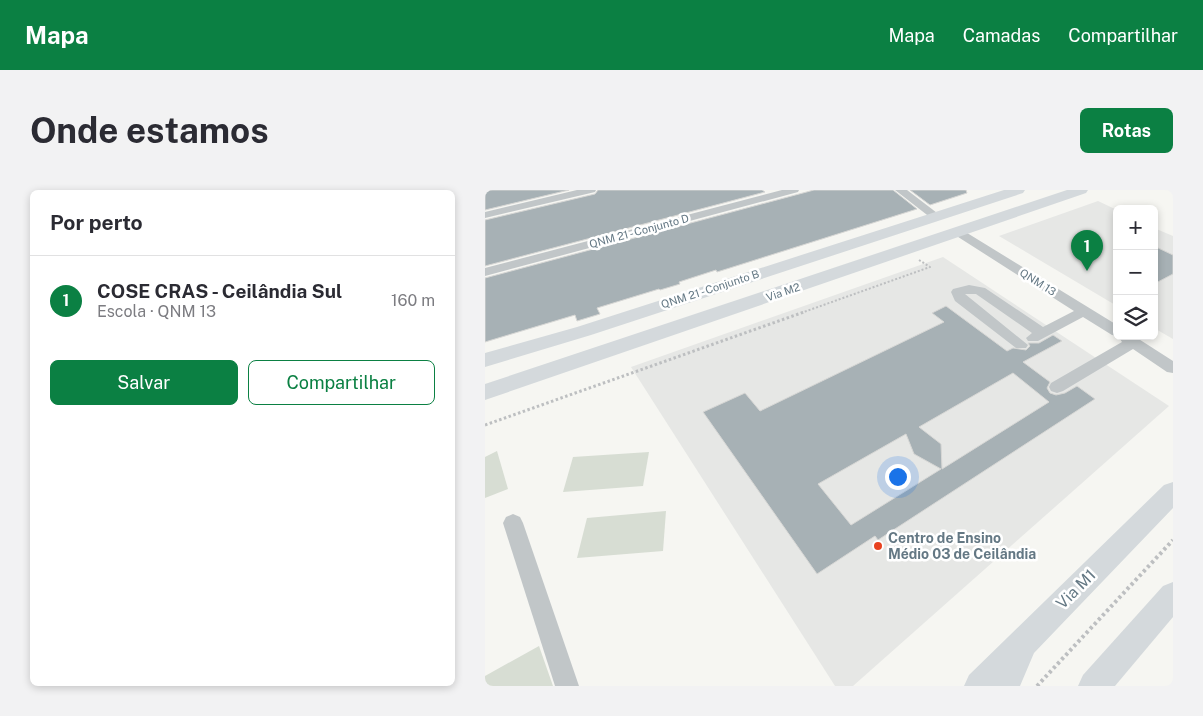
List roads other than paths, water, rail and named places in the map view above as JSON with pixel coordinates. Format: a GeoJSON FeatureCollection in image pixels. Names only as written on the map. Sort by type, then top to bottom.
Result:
{"type":"FeatureCollection","features":[{"type":"Feature","properties":{"kind":"main road","name":"QNM 21 - Conjunto B"},"geometry":{"type":"LineString","coordinates":[[485,360],[584,331],[1018,190]]}},
{"type":"Feature","properties":{"kind":"main road","name":"Via M2"},"geometry":{"type":"LineString","coordinates":[[485,392],[1081,190]]}},
{"type":"Feature","properties":{"kind":"main road"},"geometry":{"type":"LineString","coordinates":[[584,331],[594,356]]}},
{"type":"Feature","properties":{"kind":"main road"},"geometry":{"type":"LineString","coordinates":[[559,338],[571,364]]}},
{"type":"Feature","properties":{"kind":"main road","name":"Via M1"},"geometry":{"type":"LineString","coordinates":[[980,686],[1173,492]]}},
{"type":"Feature","properties":{"kind":"main road"},"geometry":{"type":"LineString","coordinates":[[1094,686],[1173,596]]}},
{"type":"Feature","properties":{"kind":"main road"},"geometry":{"type":"LineString","coordinates":[[1004,686],[1026,640]]}},
{"type":"Feature","properties":{"kind":"street"},"geometry":{"type":"LineString","coordinates":[[485,215],[591,190]]}},
{"type":"Feature","properties":{"kind":"street","name":"QNM 21 - Conjunto D"},"geometry":{"type":"LineString","coordinates":[[485,272],[794,190]]}},
{"type":"Feature","properties":{"kind":"street"},"geometry":{"type":"LineString","coordinates":[[900,190],[935,216]]}},
{"type":"Feature","properties":{"kind":"street","name":"QNM 13"},"geometry":{"type":"LineString","coordinates":[[959,232],[1113,329]]}},
{"type":"Feature","properties":{"kind":"street"},"geometry":{"type":"LineString","coordinates":[[1042,333],[980,292],[969,289],[959,292],[960,298],[1017,347],[1084,311]]}},
{"type":"Feature","properties":{"kind":"street"},"geometry":{"type":"LineString","coordinates":[[1057,387],[1127,340]]}},
{"type":"Feature","properties":{"kind":"street"},"geometry":{"type":"LineString","coordinates":[[1130,340],[1173,368]]}},
{"type":"Feature","properties":{"kind":"street"},"geometry":{"type":"LineString","coordinates":[[513,523],[567,686]]}},
{"type":"Feature","properties":{"kind":"place","name":"COSE CRAS - Ceilândia Sul"},"geometry":{"type":"Point","coordinates":[1087,271]}},
{"type":"Feature","properties":{"kind":"place","name":"Centro de Ensino Médio 03 de Ceilândia"},"geometry":{"type":"Point","coordinates":[878,546]}}]}
